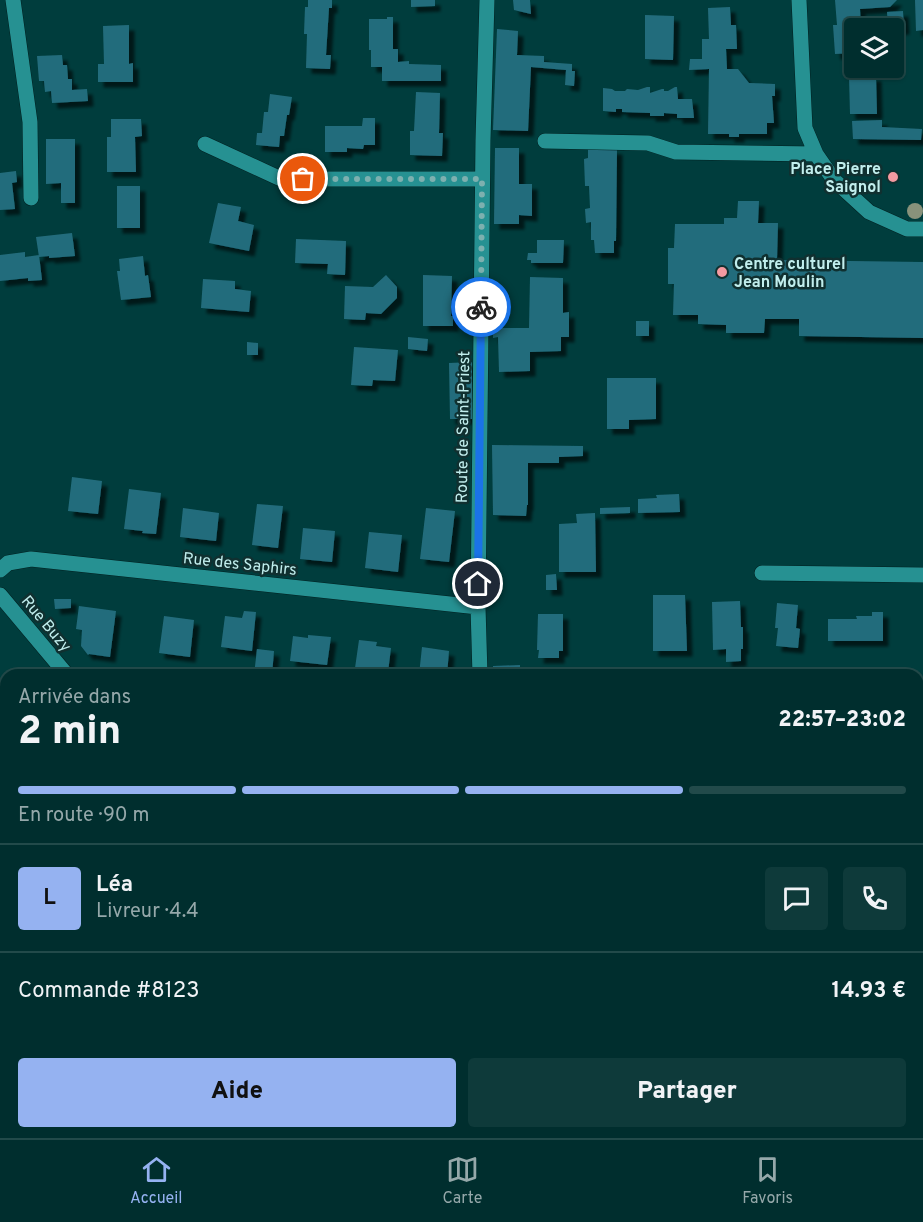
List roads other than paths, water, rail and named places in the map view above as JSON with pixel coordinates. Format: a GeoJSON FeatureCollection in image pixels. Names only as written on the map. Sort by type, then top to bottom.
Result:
{"type":"FeatureCollection","features":[{"type":"Feature","properties":{"kind":"street"},"geometry":{"type":"LineString","coordinates":[[13,0],[30,122],[31,198]]}},
{"type":"Feature","properties":{"kind":"street","name":"Route de Saint-Priest"},"geometry":{"type":"LineString","coordinates":[[480,669],[478,607],[482,179],[487,0]]}},
{"type":"Feature","properties":{"kind":"street"},"geometry":{"type":"LineString","coordinates":[[799,0],[805,128],[816,154],[834,180],[869,212],[907,228],[923,229]]}},
{"type":"Feature","properties":{"kind":"street"},"geometry":{"type":"LineString","coordinates":[[545,141],[648,143],[675,152],[816,154]]}},
{"type":"Feature","properties":{"kind":"street"},"geometry":{"type":"LineString","coordinates":[[205,144],[281,179],[482,179]]}},
{"type":"Feature","properties":{"kind":"street","name":"Rue des Saphirs"},"geometry":{"type":"LineString","coordinates":[[0,570],[8,563],[31,559],[478,607]]}},
{"type":"Feature","properties":{"kind":"street"},"geometry":{"type":"LineString","coordinates":[[762,573],[923,575]]}},
{"type":"Feature","properties":{"kind":"street","name":"Rue Buzy"},"geometry":{"type":"LineString","coordinates":[[0,595],[62,669]]}},
{"type":"Feature","properties":{"kind":"place","name":"Place Pierre Saignol"},"geometry":{"type":"Point","coordinates":[893,177]}},
{"type":"Feature","properties":{"kind":"place","name":"Centre culturel Jean Moulin"},"geometry":{"type":"Point","coordinates":[722,272]}}]}
